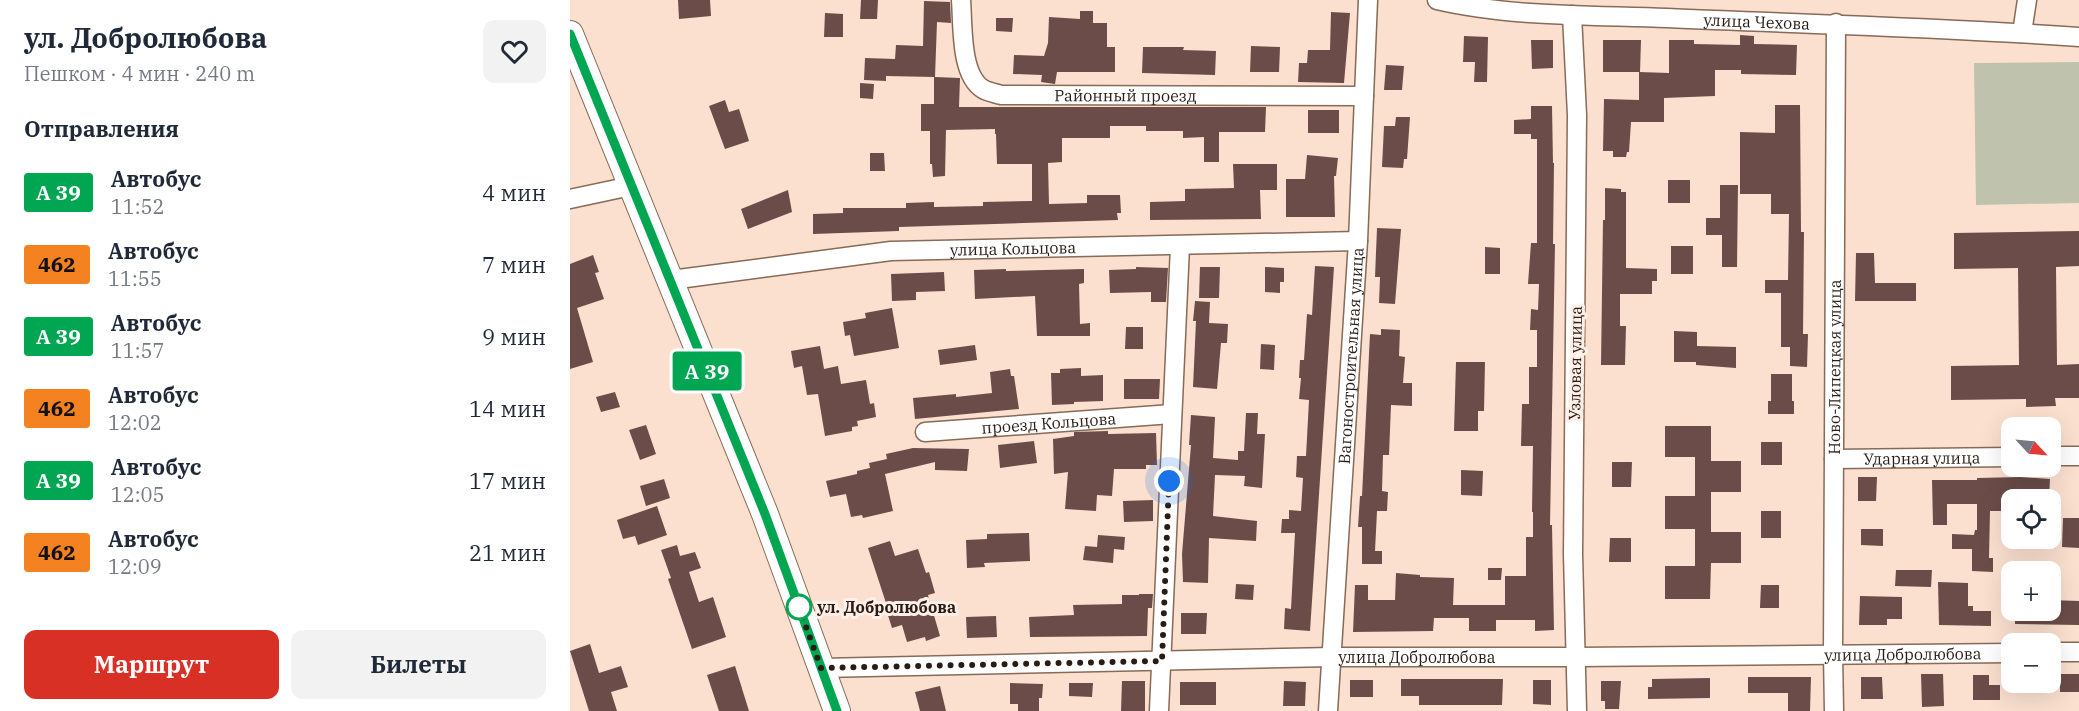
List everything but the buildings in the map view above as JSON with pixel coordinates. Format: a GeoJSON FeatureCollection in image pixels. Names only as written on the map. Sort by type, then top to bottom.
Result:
{"type":"FeatureCollection","features":[{"type":"Feature","properties":{"kind":"street","name":"Районный проезд"},"geometry":{"type":"LineString","coordinates":[[961,0],[967,68],[973,80],[983,90],[1001,95],[1364,96]]}},
{"type":"Feature","properties":{"kind":"street","name":"Вагоностроительная улица"},"geometry":{"type":"LineString","coordinates":[[1328,711],[1358,242],[1368,0]]}},
{"type":"Feature","properties":{"kind":"street","name":"улица Чехова"},"geometry":{"type":"LineString","coordinates":[[1437,0],[1467,7],[1572,15],[1836,23],[2079,37]]}},
{"type":"Feature","properties":{"kind":"street"},"geometry":{"type":"LineString","coordinates":[[2022,33],[2027,0]]}},
{"type":"Feature","properties":{"kind":"street","name":"Узловая улица"},"geometry":{"type":"LineString","coordinates":[[1572,15],[1578,115],[1573,554],[1577,711]]}},
{"type":"Feature","properties":{"kind":"street","name":"Ново-Липецкая улица"},"geometry":{"type":"LineString","coordinates":[[1834,711],[1836,23]]}},
{"type":"Feature","properties":{"kind":"street"},"geometry":{"type":"LineString","coordinates":[[570,34],[765,514],[837,711]]}},
{"type":"Feature","properties":{"kind":"street"},"geometry":{"type":"LineString","coordinates":[[570,199],[631,186]]}},
{"type":"Feature","properties":{"kind":"street","name":"улица Кольцова"},"geometry":{"type":"LineString","coordinates":[[670,280],[891,251],[1358,242]]}},
{"type":"Feature","properties":{"kind":"street"},"geometry":{"type":"LineString","coordinates":[[1159,711],[1180,246]]}},
{"type":"Feature","properties":{"kind":"street","name":"проезд Кольцова"},"geometry":{"type":"LineString","coordinates":[[925,432],[1172,414]]}},
{"type":"Feature","properties":{"kind":"street"},"geometry":{"type":"LineString","coordinates":[[2061,456],[2079,456]]}},
{"type":"Feature","properties":{"kind":"street","name":"Ударная улица"},"geometry":{"type":"LineString","coordinates":[[1834,459],[2001,457]]}},
{"type":"Feature","properties":{"kind":"street"},"geometry":{"type":"LineString","coordinates":[[2061,652],[2079,652]]}},
{"type":"Feature","properties":{"kind":"street","name":"улица Добролюбова"},"geometry":{"type":"LineString","coordinates":[[821,668],[1332,657],[2001,653]]}},
{"type":"Feature","properties":{"kind":"green space"},"geometry":{"type":"Polygon","coordinates":[[[2079,62],[2079,203],[1976,205],[1974,63],[2079,62]]]}},
{"type":"Feature","properties":{"kind":"bus line"},"geometry":{"type":"LineString","coordinates":[[570,34],[765,514],[837,711]]}},
{"type":"Feature","properties":{"kind":"place","name":"ул. Добролюбова"},"geometry":{"type":"Point","coordinates":[799,607]}},
{"type":"Feature","properties":{"kind":"route"},"geometry":{"type":"LineString","coordinates":[[799,607],[797,602],[821,668],[1162,661],[1169,481]]}}]}
